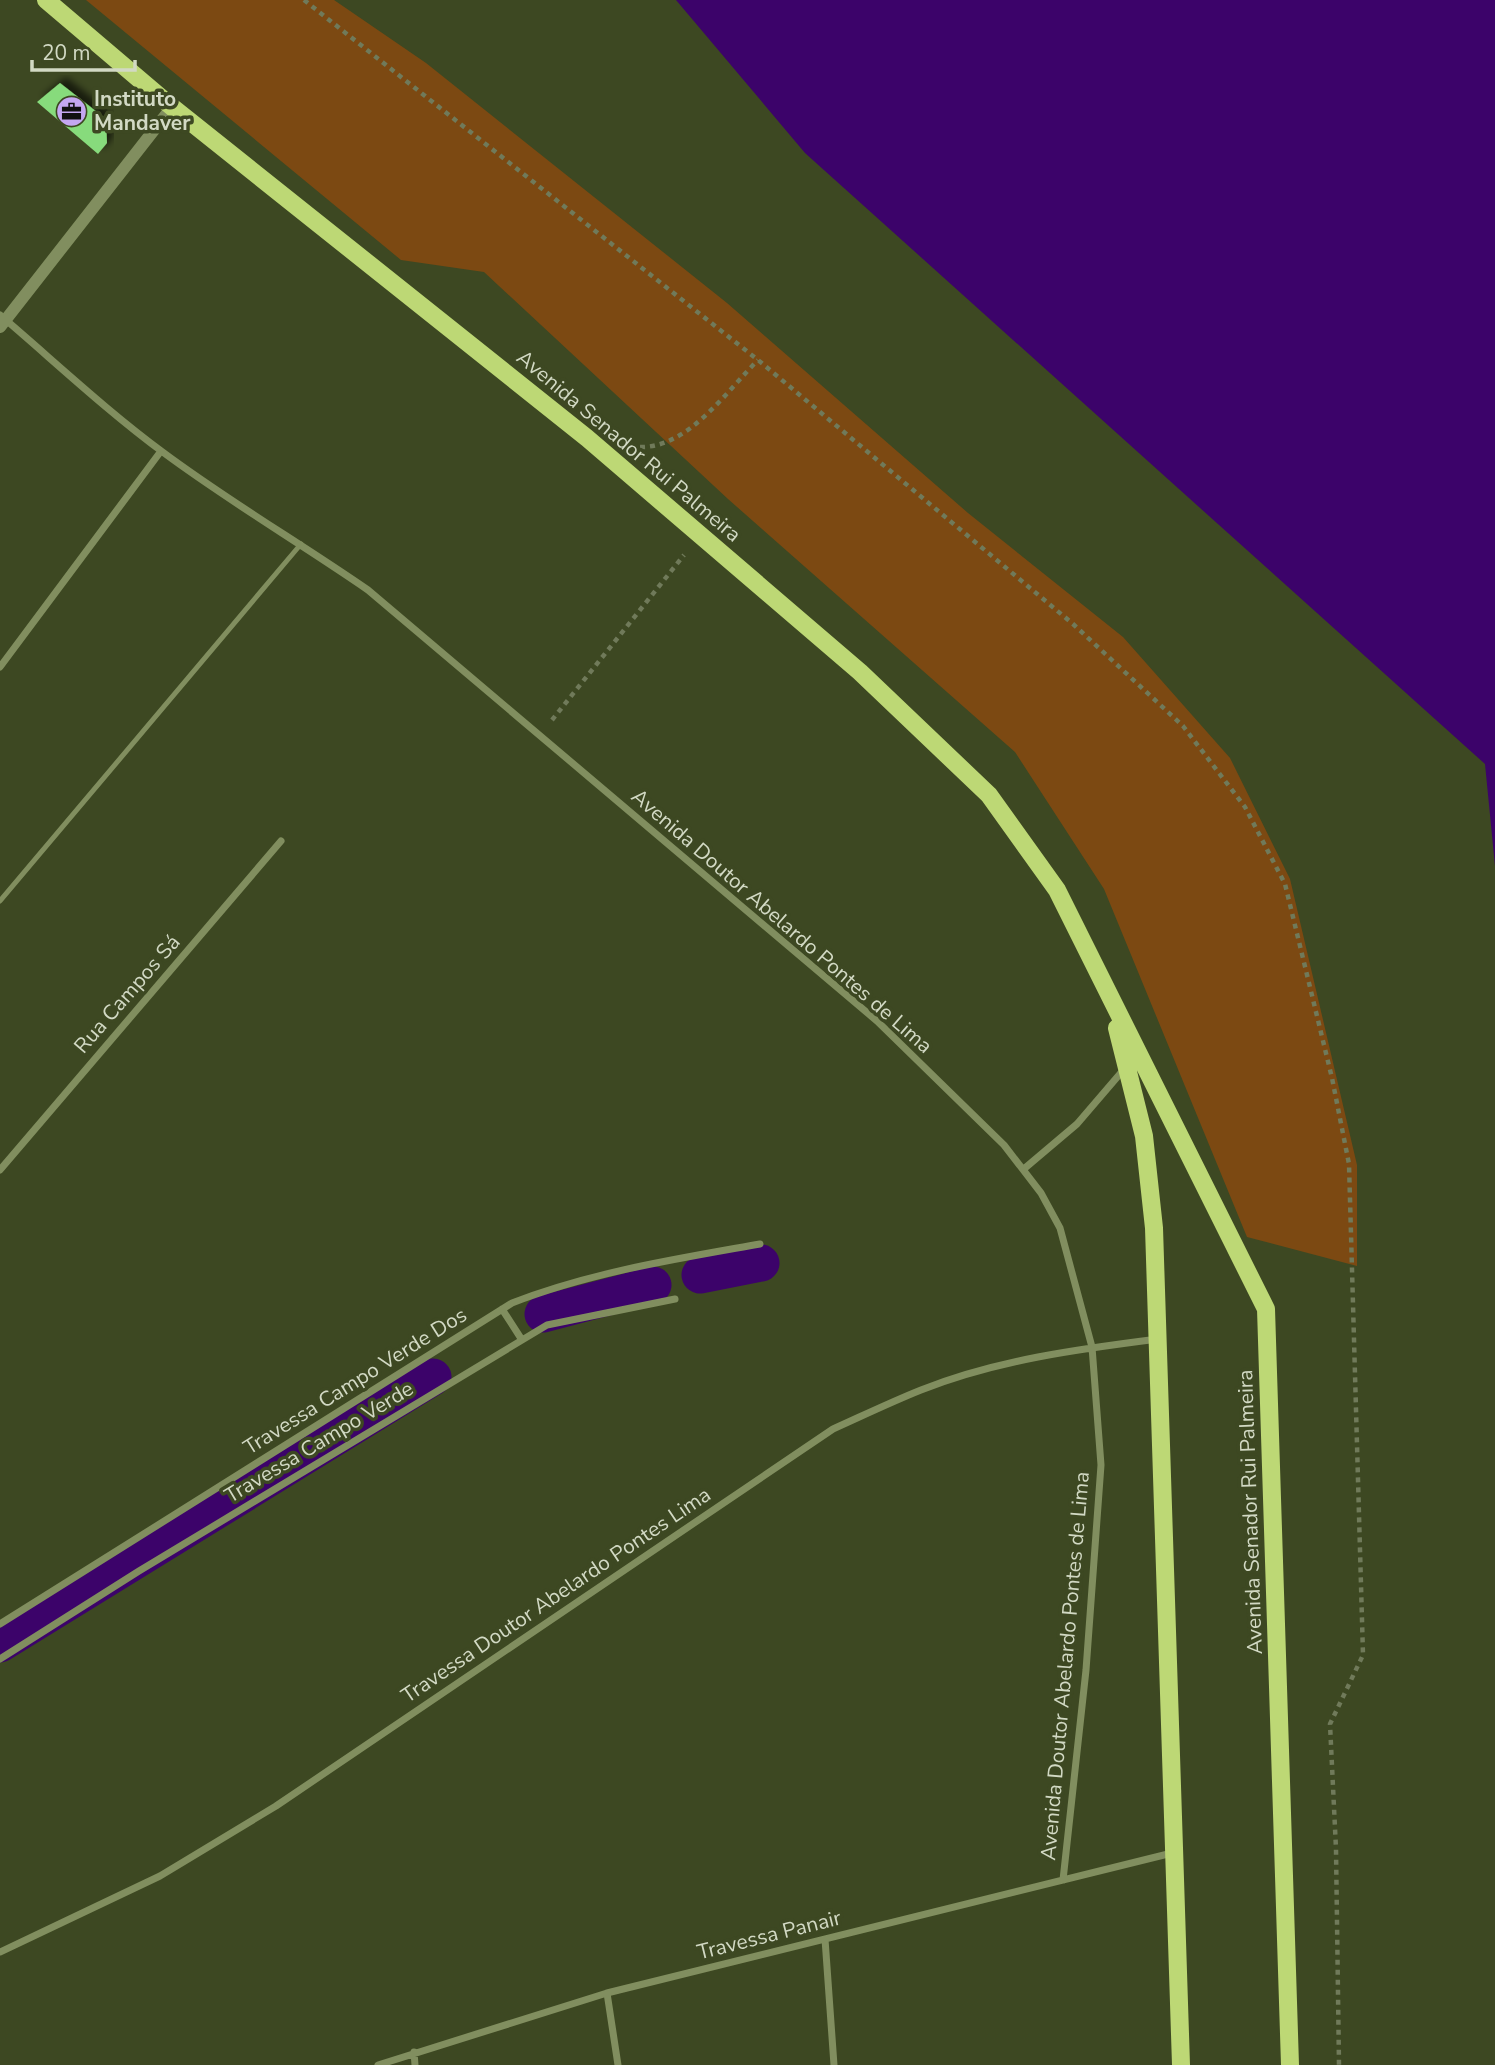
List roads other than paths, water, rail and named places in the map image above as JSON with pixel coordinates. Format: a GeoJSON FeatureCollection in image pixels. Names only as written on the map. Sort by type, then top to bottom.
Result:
{"type":"FeatureCollection","features":[{"type":"Feature","properties":{"kind":"main road","name":"Avenida Senador Rui Palmeira"},"geometry":{"type":"LineString","coordinates":[[46,0],[172,107],[587,438],[860,672],[989,795],[1057,890],[1266,1308],[1290,2065]]}},
{"type":"Feature","properties":{"kind":"main road","name":"Avenida Senador Rui Palmeira"},"geometry":{"type":"LineString","coordinates":[[1108,994],[1144,1136],[1154,1228],[1172,1853],[1181,2065]]}},
{"type":"Feature","properties":{"kind":"street"},"geometry":{"type":"LineString","coordinates":[[2,321],[172,107]]}},
{"type":"Feature","properties":{"kind":"street","name":"Avenida Doutor Abelardo Pontes de Lima"},"geometry":{"type":"LineString","coordinates":[[2,321],[161,451],[261,522],[301,544],[368,590],[877,1021],[1025,1168],[1060,1228],[1092,1347],[1101,1465],[1098,1529],[1063,1880]]}},
{"type":"Feature","properties":{"kind":"street"},"geometry":{"type":"LineString","coordinates":[[0,667],[161,451]]}},
{"type":"Feature","properties":{"kind":"street","name":"Rua Campos Sá"},"geometry":{"type":"LineString","coordinates":[[0,1170],[281,841]]}},
{"type":"Feature","properties":{"kind":"street"},"geometry":{"type":"LineString","coordinates":[[1025,1168],[1077,1124],[1126,1066]]}},
{"type":"Feature","properties":{"kind":"street","name":"Travessa Campo Verde Dos"},"geometry":{"type":"LineString","coordinates":[[0,1624],[502,1309],[564,1283],[653,1263],[760,1244]]}},
{"type":"Feature","properties":{"kind":"street","name":"Travessa Campo Verde"},"geometry":{"type":"LineString","coordinates":[[0,1659],[150,1563],[547,1325],[675,1300]]}},
{"type":"Feature","properties":{"kind":"street"},"geometry":{"type":"LineString","coordinates":[[502,1309],[522,1340]]}},
{"type":"Feature","properties":{"kind":"street","name":"Travessa Doutor Abelardo Pontes Lima"},"geometry":{"type":"LineString","coordinates":[[0,1952],[160,1876],[276,1806],[833,1429],[923,1389],[996,1367],[1092,1347],[1159,1339]]}},
{"type":"Feature","properties":{"kind":"street","name":"Travessa Panair"},"geometry":{"type":"LineString","coordinates":[[378,2065],[607,1993],[1172,1853]]}},
{"type":"Feature","properties":{"kind":"street"},"geometry":{"type":"LineString","coordinates":[[825,1939],[834,2065]]}},
{"type":"Feature","properties":{"kind":"street"},"geometry":{"type":"LineString","coordinates":[[607,1993],[618,2065]]}},
{"type":"Feature","properties":{"kind":"street"},"geometry":{"type":"LineString","coordinates":[[414,2052],[415,2065]]}},
{"type":"Feature","properties":{"kind":"lane"},"geometry":{"type":"LineString","coordinates":[[0,901],[301,544]]}},
{"type":"Feature","properties":{"kind":"waterway"},"geometry":{"type":"LineString","coordinates":[[700,1275],[761,1263]]}},
{"type":"Feature","properties":{"kind":"waterway"},"geometry":{"type":"LineString","coordinates":[[543,1314],[653,1285]]}},
{"type":"Feature","properties":{"kind":"waterway"},"geometry":{"type":"LineString","coordinates":[[0,1644],[433,1377]]}},
{"type":"Feature","properties":{"kind":"place","name":"Instituto Mandaver"},"geometry":{"type":"Point","coordinates":[71,111]}}]}
